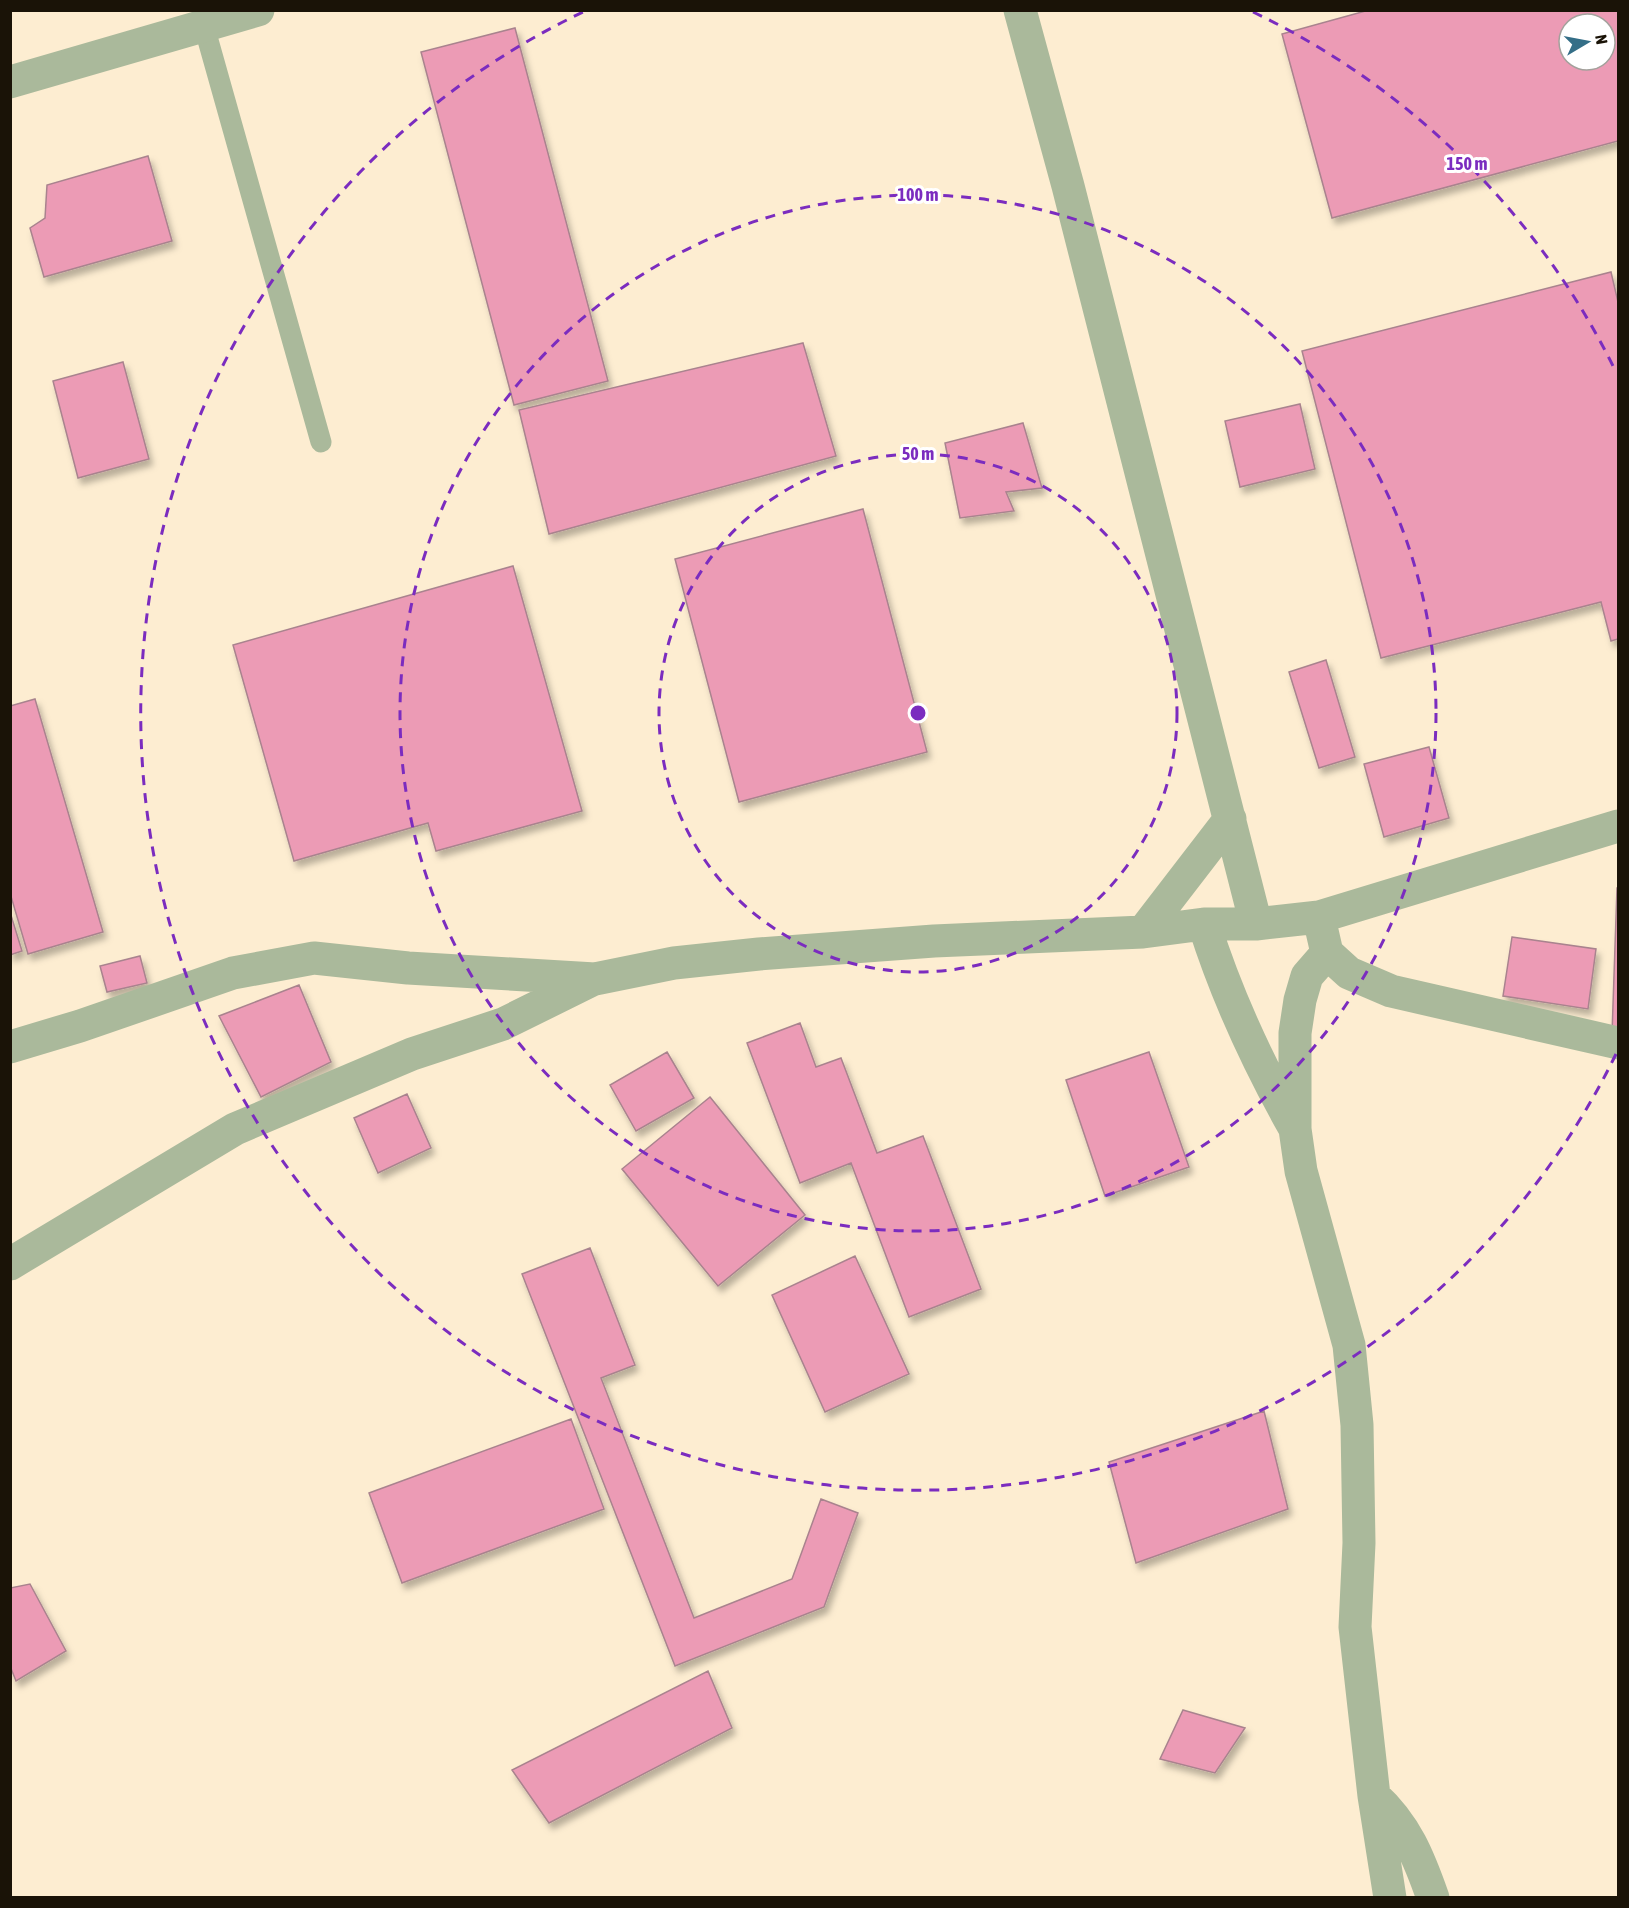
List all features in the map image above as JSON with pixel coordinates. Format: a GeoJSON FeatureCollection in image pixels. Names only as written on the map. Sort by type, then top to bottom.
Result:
{"type":"FeatureCollection","features":[{"type":"Feature","properties":{"kind":"street"},"geometry":{"type":"LineString","coordinates":[[10,82],[258,10]]}},
{"type":"Feature","properties":{"kind":"street"},"geometry":{"type":"LineString","coordinates":[[1020,10],[1068,186],[1256,924]]}},
{"type":"Feature","properties":{"kind":"street"},"geometry":{"type":"LineString","coordinates":[[1143,932],[1230,819]]}},
{"type":"Feature","properties":{"kind":"street"},"geometry":{"type":"LineString","coordinates":[[10,1264],[235,1129],[412,1054],[503,1024],[595,979],[674,963],[771,953],[934,941],[1143,932],[1204,924],[1256,924],[1319,917],[1618,826]]}},
{"type":"Feature","properties":{"kind":"street"},"geometry":{"type":"LineString","coordinates":[[1319,917],[1327,952],[1349,973],[1390,991],[1618,1043]]}},
{"type":"Feature","properties":{"kind":"street"},"geometry":{"type":"LineString","coordinates":[[1204,924],[1220,973],[1274,1092],[1295,1129]]}},
{"type":"Feature","properties":{"kind":"street"},"geometry":{"type":"LineString","coordinates":[[1327,952],[1307,976],[1300,1000],[1295,1033],[1295,1129],[1301,1171],[1349,1345],[1357,1437],[1359,1543],[1356,1627],[1374,1796],[1390,1898]]}},
{"type":"Feature","properties":{"kind":"street"},"geometry":{"type":"LineString","coordinates":[[10,1047],[80,1026],[233,973],[314,958],[408,968],[595,979]]}},
{"type":"Feature","properties":{"kind":"street"},"geometry":{"type":"LineString","coordinates":[[1374,1796],[1394,1814],[1414,1846],[1433,1898]]}},
{"type":"Feature","properties":{"kind":"lane"},"geometry":{"type":"LineString","coordinates":[[204,26],[321,442]]}},
{"type":"Feature","properties":{"kind":"building"},"geometry":{"type":"Polygon","coordinates":[[[1369,10],[1618,10],[1618,141],[1332,218],[1282,34],[1369,10]]]}},
{"type":"Feature","properties":{"kind":"building"},"geometry":{"type":"Polygon","coordinates":[[[515,28],[608,381],[514,405],[421,52],[515,28]]]}},
{"type":"Feature","properties":{"kind":"building"},"geometry":{"type":"Polygon","coordinates":[[[148,156],[172,241],[44,277],[30,228],[45,218],[47,185],[148,156]]]}},
{"type":"Feature","properties":{"kind":"building"},"geometry":{"type":"Polygon","coordinates":[[[1611,272],[1618,302],[1618,639],[1611,641],[1601,602],[1381,658],[1302,351],[1611,272]]]}},
{"type":"Feature","properties":{"kind":"building"},"geometry":{"type":"Polygon","coordinates":[[[803,343],[836,456],[549,534],[519,410],[803,343]]]}},
{"type":"Feature","properties":{"kind":"building"},"geometry":{"type":"Polygon","coordinates":[[[123,362],[149,459],[78,478],[53,381],[123,362]]]}},
{"type":"Feature","properties":{"kind":"building"},"geometry":{"type":"Polygon","coordinates":[[[1300,404],[1315,469],[1240,487],[1225,421],[1300,404]]]}},
{"type":"Feature","properties":{"kind":"building"},"geometry":{"type":"Polygon","coordinates":[[[1023,423],[1042,488],[1006,492],[1014,511],[960,518],[945,443],[1023,423]]]}},
{"type":"Feature","properties":{"kind":"building"},"geometry":{"type":"Polygon","coordinates":[[[863,509],[927,752],[739,802],[675,559],[863,509]]]}},
{"type":"Feature","properties":{"kind":"building"},"geometry":{"type":"Polygon","coordinates":[[[513,566],[582,811],[436,851],[428,823],[294,861],[233,645],[513,566]]]}},
{"type":"Feature","properties":{"kind":"building"},"geometry":{"type":"Polygon","coordinates":[[[1326,660],[1355,757],[1319,768],[1289,672],[1326,660]]]}},
{"type":"Feature","properties":{"kind":"building"},"geometry":{"type":"Polygon","coordinates":[[[35,699],[103,932],[28,954],[10,893],[10,706],[35,699]]]}},
{"type":"Feature","properties":{"kind":"building"},"geometry":{"type":"Polygon","coordinates":[[[1429,747],[1449,818],[1384,837],[1364,764],[1429,747]]]}},
{"type":"Feature","properties":{"kind":"building"},"geometry":{"type":"Polygon","coordinates":[[[1617,888],[1618,1034],[1612,1034],[1617,888]]]}},
{"type":"Feature","properties":{"kind":"building"},"geometry":{"type":"Polygon","coordinates":[[[10,912],[22,951],[10,955],[10,912]]]}},
{"type":"Feature","properties":{"kind":"building"},"geometry":{"type":"Polygon","coordinates":[[[1512,937],[1596,949],[1588,1009],[1503,996],[1512,937]]]}},
{"type":"Feature","properties":{"kind":"building"},"geometry":{"type":"Polygon","coordinates":[[[140,956],[147,983],[107,992],[100,966],[140,956]]]}},
{"type":"Feature","properties":{"kind":"building"},"geometry":{"type":"Polygon","coordinates":[[[299,985],[331,1062],[261,1097],[219,1016],[299,985]]]}},
{"type":"Feature","properties":{"kind":"building"},"geometry":{"type":"Polygon","coordinates":[[[800,1023],[816,1067],[841,1058],[877,1153],[923,1136],[981,1289],[909,1317],[851,1163],[800,1183],[747,1043],[800,1023]]]}},
{"type":"Feature","properties":{"kind":"building"},"geometry":{"type":"Polygon","coordinates":[[[667,1052],[694,1098],[636,1131],[610,1085],[667,1052]]]}},
{"type":"Feature","properties":{"kind":"building"},"geometry":{"type":"Polygon","coordinates":[[[1149,1052],[1189,1167],[1105,1196],[1066,1080],[1149,1052]]]}},
{"type":"Feature","properties":{"kind":"building"},"geometry":{"type":"Polygon","coordinates":[[[407,1094],[431,1148],[378,1173],[354,1118],[407,1094]]]}},
{"type":"Feature","properties":{"kind":"building"},"geometry":{"type":"Polygon","coordinates":[[[710,1097],[805,1215],[718,1286],[622,1169],[710,1097]]]}},
{"type":"Feature","properties":{"kind":"building"},"geometry":{"type":"Polygon","coordinates":[[[590,1248],[635,1365],[601,1378],[694,1618],[792,1579],[821,1499],[858,1513],[824,1607],[675,1666],[522,1274],[590,1248]]]}},
{"type":"Feature","properties":{"kind":"building"},"geometry":{"type":"Polygon","coordinates":[[[855,1256],[909,1374],[825,1412],[772,1295],[855,1256]]]}},
{"type":"Feature","properties":{"kind":"building"},"geometry":{"type":"Polygon","coordinates":[[[1264,1411],[1288,1509],[1136,1563],[1109,1462],[1264,1411]]]}},
{"type":"Feature","properties":{"kind":"building"},"geometry":{"type":"Polygon","coordinates":[[[571,1419],[604,1509],[402,1583],[369,1493],[571,1419]]]}},
{"type":"Feature","properties":{"kind":"building"},"geometry":{"type":"Polygon","coordinates":[[[30,1584],[66,1651],[16,1681],[10,1666],[10,1588],[30,1584]]]}},
{"type":"Feature","properties":{"kind":"building"},"geometry":{"type":"Polygon","coordinates":[[[708,1671],[732,1728],[549,1823],[512,1770],[708,1671]]]}},
{"type":"Feature","properties":{"kind":"building"},"geometry":{"type":"Polygon","coordinates":[[[1183,1710],[1245,1728],[1215,1773],[1160,1759],[1183,1710]]]}}]}
